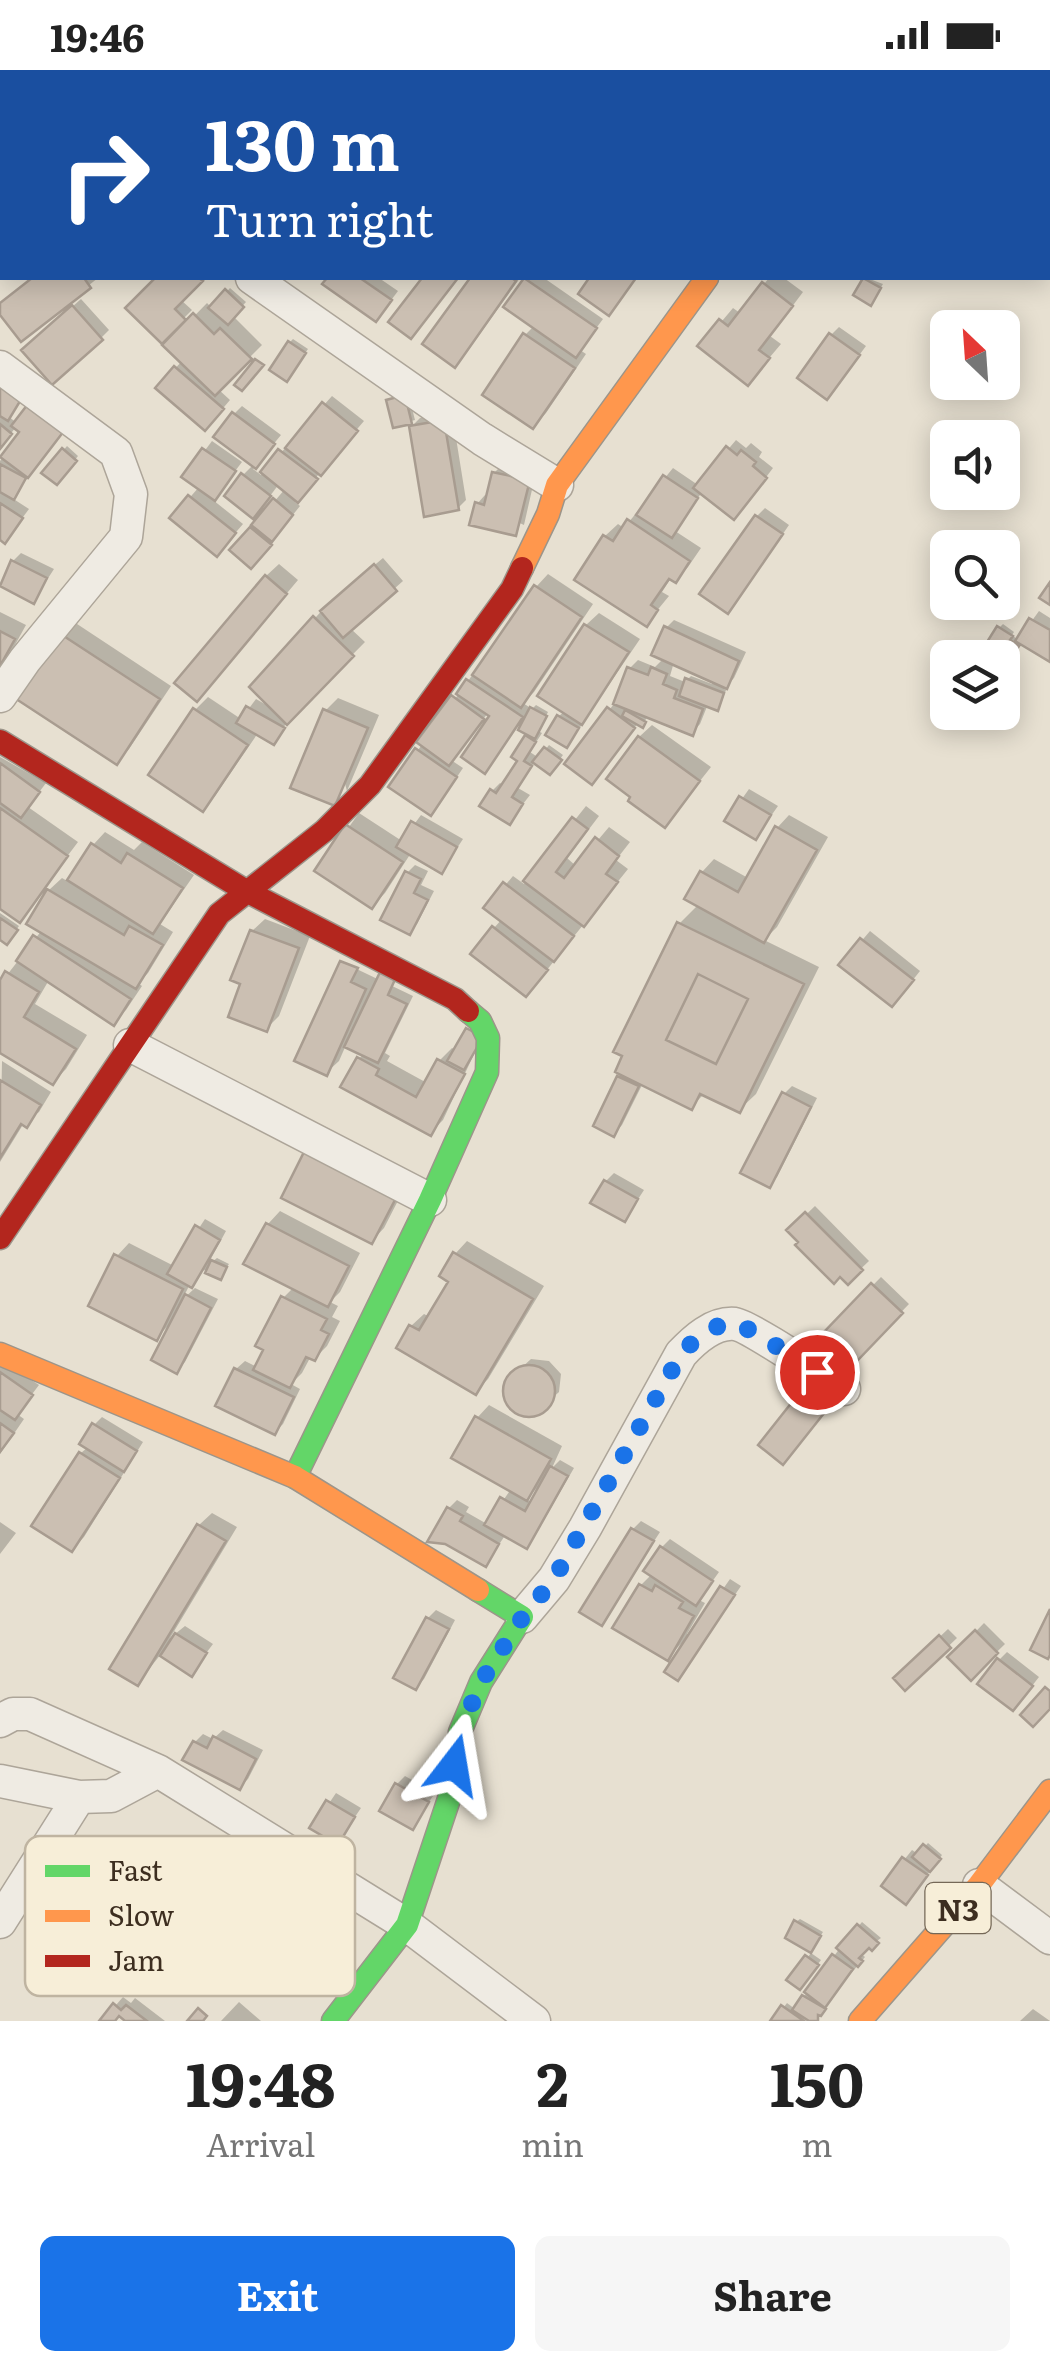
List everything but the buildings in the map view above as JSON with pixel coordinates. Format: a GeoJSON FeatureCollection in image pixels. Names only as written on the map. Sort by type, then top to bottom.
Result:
{"type":"FeatureCollection","features":[{"type":"Feature","properties":{"kind":"street"},"geometry":{"type":"LineString","coordinates":[[255,280],[482,439],[557,485]]}},
{"type":"Feature","properties":{"kind":"street"},"geometry":{"type":"LineString","coordinates":[[0,1238],[219,914],[324,831],[370,785],[512,589],[548,514],[557,485],[706,280]]}},
{"type":"Feature","properties":{"kind":"street"},"geometry":{"type":"LineString","coordinates":[[0,368],[116,453],[131,494],[126,537],[0,696]]}},
{"type":"Feature","properties":{"kind":"street"},"geometry":{"type":"LineString","coordinates":[[0,740],[246,891],[456,999],[480,1021],[488,1038],[488,1072],[295,1477]]}},
{"type":"Feature","properties":{"kind":"street"},"geometry":{"type":"LineString","coordinates":[[130,1046],[430,1200]]}},
{"type":"Feature","properties":{"kind":"street"},"geometry":{"type":"LineString","coordinates":[[355,1992],[407,1925],[449,1799],[460,1732],[481,1682],[522,1618],[554,1579],[681,1354],[694,1340],[715,1328],[736,1324],[844,1389]]}},
{"type":"Feature","properties":{"kind":"street"},"geometry":{"type":"LineString","coordinates":[[0,1354],[295,1477],[522,1618]]}},
{"type":"Feature","properties":{"kind":"street"},"geometry":{"type":"LineString","coordinates":[[0,1722],[14,1714],[30,1714],[158,1771],[263,1836]]}},
{"type":"Feature","properties":{"kind":"street"},"geometry":{"type":"LineString","coordinates":[[0,1781],[79,1796],[111,1796],[158,1771]]}},
{"type":"Feature","properties":{"kind":"street","name":"N3"},"geometry":{"type":"LineString","coordinates":[[860,2021],[978,1884],[1050,1791]]}},
{"type":"Feature","properties":{"kind":"street"},"geometry":{"type":"LineString","coordinates":[[56,1836],[79,1796]]}},
{"type":"Feature","properties":{"kind":"street"},"geometry":{"type":"LineString","coordinates":[[978,1884],[1050,1938]]}},
{"type":"Feature","properties":{"kind":"street"},"geometry":{"type":"LineString","coordinates":[[0,1922],[25,1885]]}},
{"type":"Feature","properties":{"kind":"street"},"geometry":{"type":"LineString","coordinates":[[355,1893],[407,1925],[534,2021]]}},
{"type":"Feature","properties":{"kind":"street"},"geometry":{"type":"LineString","coordinates":[[333,2021],[352,1996]]}},
{"type":"Feature","properties":{"kind":"traffic: fast"},"geometry":{"type":"LineString","coordinates":[[295,1477],[430,1200],[487,1072],[488,1038],[480,1021],[468,1011]]}},
{"type":"Feature","properties":{"kind":"traffic: fast"},"geometry":{"type":"LineString","coordinates":[[355,1992],[407,1925],[449,1799],[460,1732],[481,1682],[522,1617],[478,1590]]}},
{"type":"Feature","properties":{"kind":"traffic: fast"},"geometry":{"type":"LineString","coordinates":[[333,2021],[352,1996]]}},
{"type":"Feature","properties":{"kind":"traffic: slow"},"geometry":{"type":"LineString","coordinates":[[522,568],[557,485],[706,280]]}},
{"type":"Feature","properties":{"kind":"traffic: slow"},"geometry":{"type":"LineString","coordinates":[[0,1354],[295,1477],[478,1590]]}},
{"type":"Feature","properties":{"kind":"traffic: slow"},"geometry":{"type":"LineString","coordinates":[[860,2021],[979,1885],[1050,1791]]}},
{"type":"Feature","properties":{"kind":"traffic: jam"},"geometry":{"type":"LineString","coordinates":[[0,1238],[219,914],[324,831],[370,785],[512,589],[522,568]]}},
{"type":"Feature","properties":{"kind":"traffic: jam"},"geometry":{"type":"LineString","coordinates":[[0,741],[246,891],[455,999],[468,1011]]}},
{"type":"Feature","properties":{"kind":"route"},"geometry":{"type":"LineString","coordinates":[[454,1765],[460,1732],[481,1682],[522,1618],[554,1579],[681,1354],[694,1340],[715,1328],[736,1324],[817,1372]]}}]}
